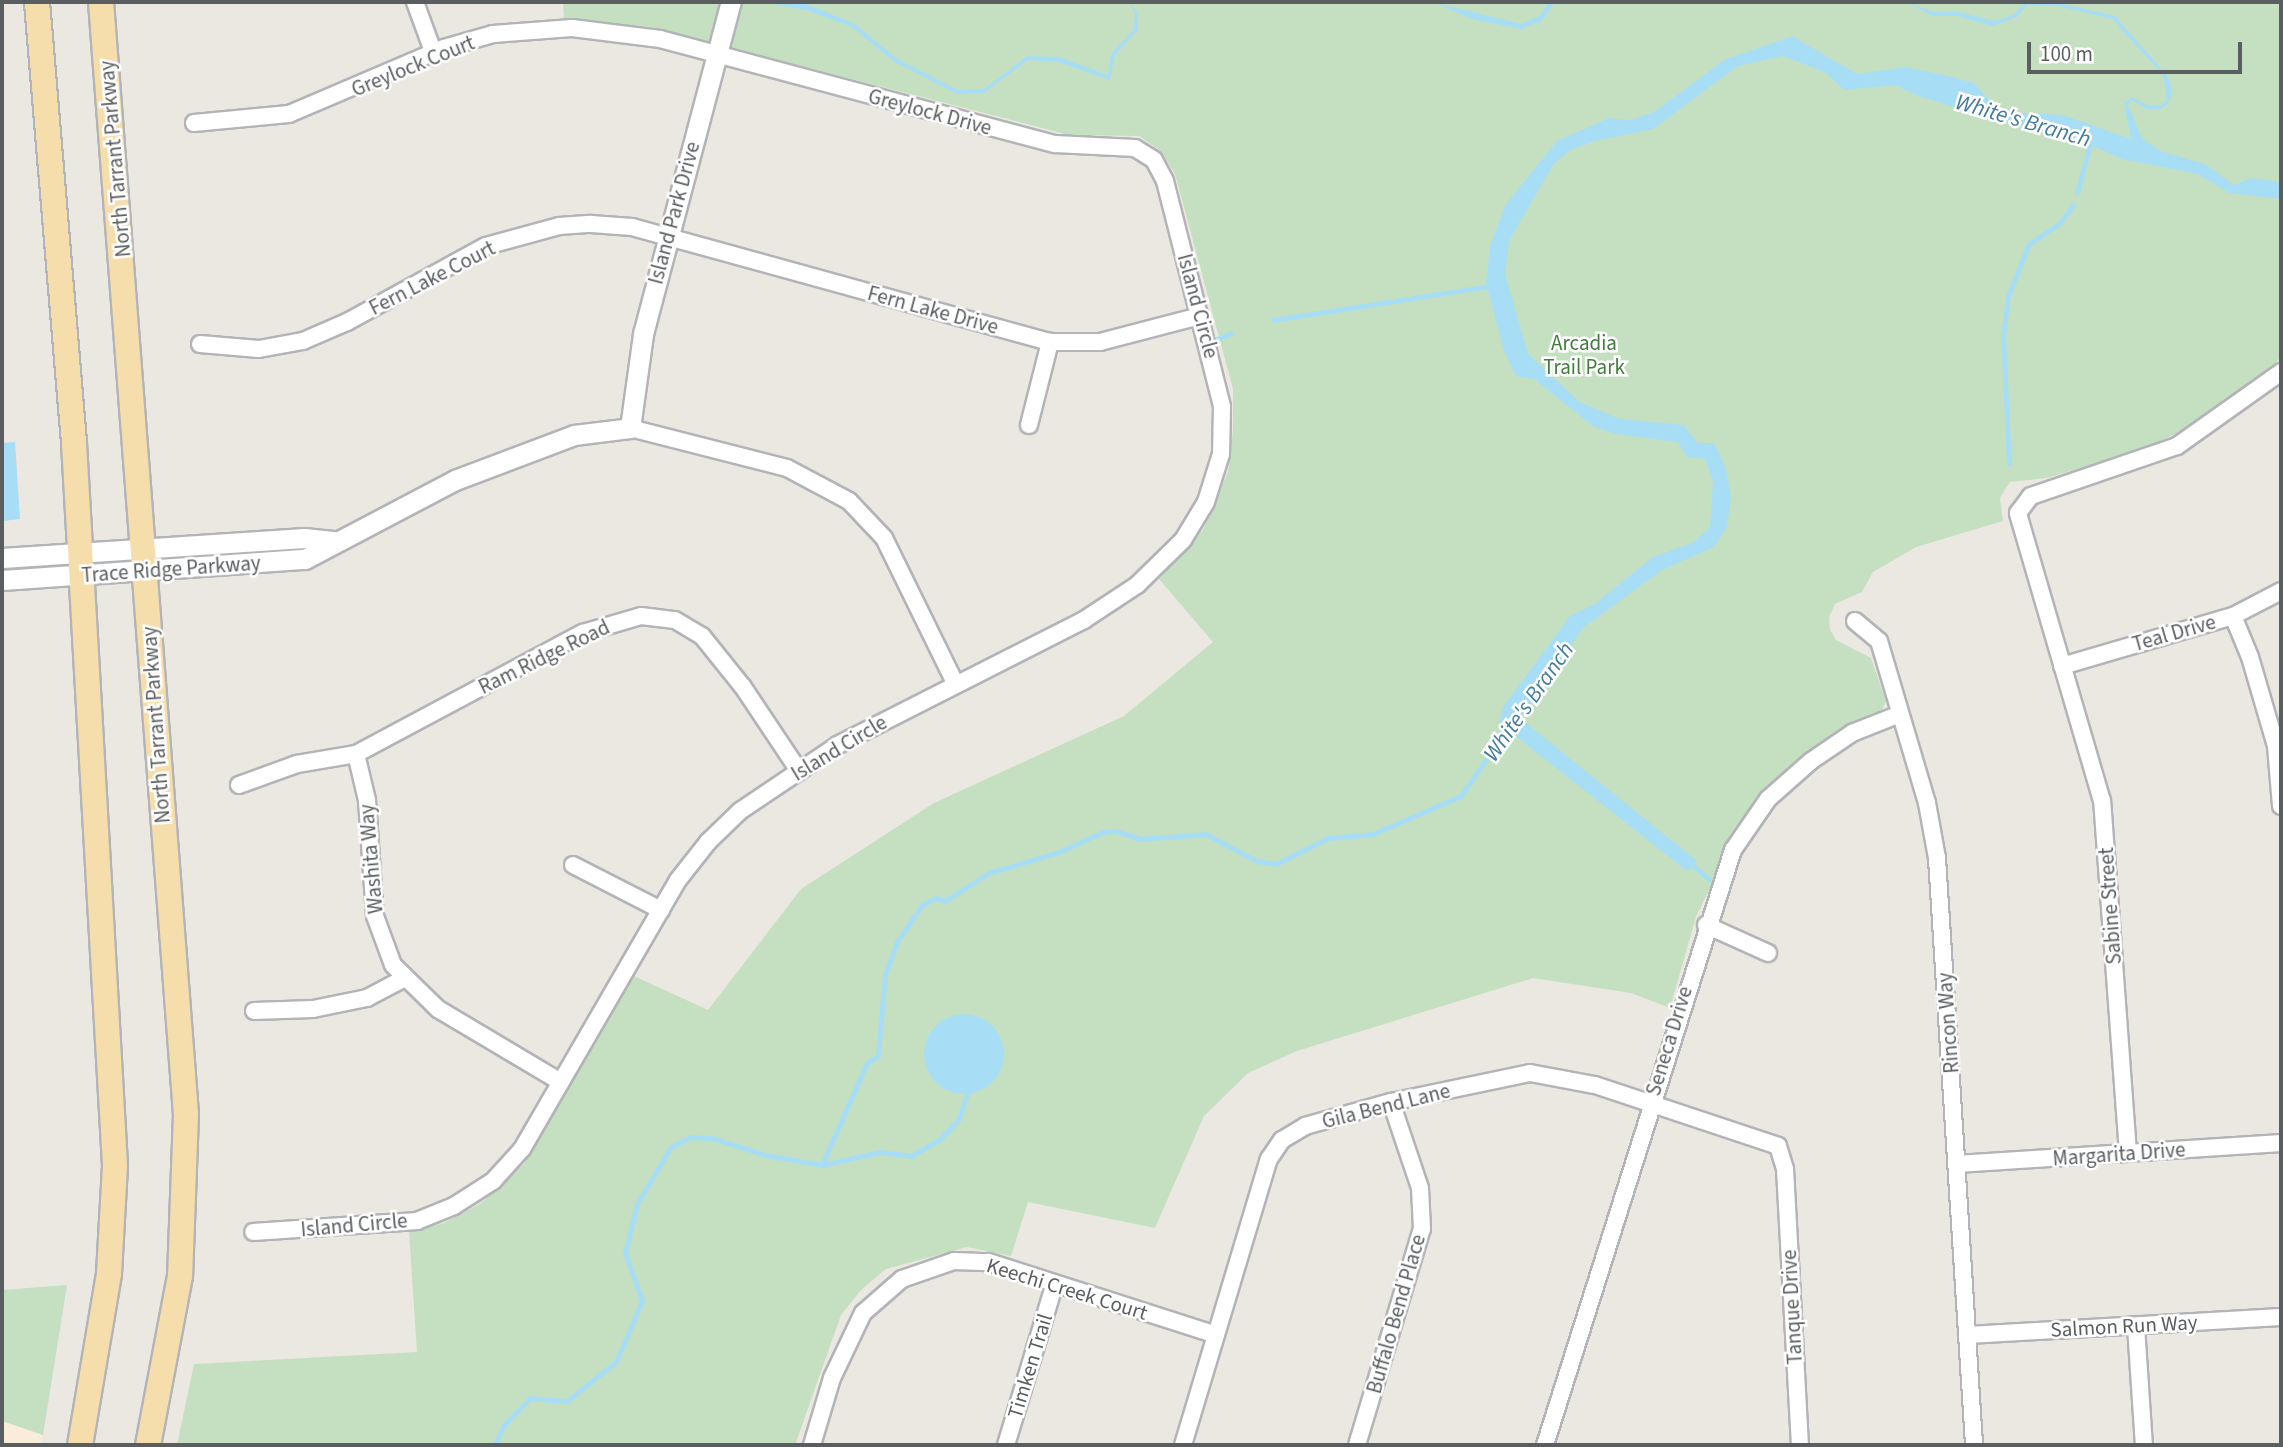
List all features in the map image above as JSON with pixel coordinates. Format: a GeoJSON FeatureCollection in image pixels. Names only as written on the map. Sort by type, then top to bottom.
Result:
{"type":"FeatureCollection","features":[{"type":"Feature","properties":{"kind":"main road"},"geometry":{"type":"LineString","coordinates":[[37,2],[81,564],[115,1166],[109,1275],[80,1445]]}},
{"type":"Feature","properties":{"kind":"main road","name":"North Tarrant Parkway"},"geometry":{"type":"LineString","coordinates":[[101,2],[186,1114],[180,1276],[148,1445]]}},
{"type":"Feature","properties":{"kind":"street"},"geometry":{"type":"LineString","coordinates":[[415,2],[434,54]]}},
{"type":"Feature","properties":{"kind":"street","name":"Island Park Drive"},"geometry":{"type":"LineString","coordinates":[[630,428],[643,334],[731,2]]}},
{"type":"Feature","properties":{"kind":"street","name":"Greylock Court"},"geometry":{"type":"LineString","coordinates":[[194,123],[302,111],[434,54],[493,34],[572,28],[660,39],[717,55]]}},
{"type":"Feature","properties":{"kind":"street","name":"Greylock Drive"},"geometry":{"type":"LineString","coordinates":[[717,55],[1055,144],[1123,146],[1146,152]]}},
{"type":"Feature","properties":{"kind":"street","name":"Island Circle"},"geometry":{"type":"LineString","coordinates":[[253,1232],[396,1224],[454,1206],[510,1165],[660,910],[708,842],[740,811],[873,725],[1101,611],[1144,579],[1183,540],[1206,502],[1221,454],[1222,407],[1166,181],[1146,152]]}},
{"type":"Feature","properties":{"kind":"street","name":"Fern Lake Court"},"geometry":{"type":"LineString","coordinates":[[200,344],[259,349],[303,341],[348,322],[486,246],[559,226],[632,227],[668,236]]}},
{"type":"Feature","properties":{"kind":"street","name":"Fern Lake Drive"},"geometry":{"type":"LineString","coordinates":[[668,236],[1050,342],[1100,342],[1200,316]]}},
{"type":"Feature","properties":{"kind":"street"},"geometry":{"type":"LineString","coordinates":[[1029,425],[1050,342]]}},
{"type":"Feature","properties":{"kind":"street","name":"Sabine Street"},"geometry":{"type":"LineString","coordinates":[[2128,1153],[2102,801],[2018,513],[2021,504],[2031,496],[2177,446],[2281,372]]}},
{"type":"Feature","properties":{"kind":"street","name":"Trace Ridge Parkway"},"geometry":{"type":"LineString","coordinates":[[2,580],[81,564],[143,560],[305,559],[335,541],[479,471],[574,435],[630,428],[787,468],[849,500],[884,538],[955,683]]}},
{"type":"Feature","properties":{"kind":"street","name":"Trace Ridge Parkway"},"geometry":{"type":"LineString","coordinates":[[2,558],[81,564]]}},
{"type":"Feature","properties":{"kind":"street","name":"Teal Drive"},"geometry":{"type":"LineString","coordinates":[[2062,666],[2233,616],[2281,591]]}},
{"type":"Feature","properties":{"kind":"street","name":"Ram Ridge Road"},"geometry":{"type":"LineString","coordinates":[[239,785],[297,764],[356,754],[583,634],[641,616],[675,620],[702,636],[743,687],[799,771]]}},
{"type":"Feature","properties":{"kind":"street"},"geometry":{"type":"LineString","coordinates":[[2233,616],[2250,657],[2276,746],[2281,806]]}},
{"type":"Feature","properties":{"kind":"street","name":"Rincon Way"},"geometry":{"type":"LineString","coordinates":[[1855,621],[1879,641],[1927,803],[1937,858],[1974,1445]]}},
{"type":"Feature","properties":{"kind":"street","name":"Seneca Drive"},"geometry":{"type":"LineString","coordinates":[[1545,1445],[1650,1102],[1706,925],[1733,850],[1768,799],[1811,761],[1852,733],[1900,714]]}},
{"type":"Feature","properties":{"kind":"street","name":"Washita Way"},"geometry":{"type":"LineString","coordinates":[[356,754],[367,800],[375,916],[381,939],[403,979],[438,1009],[561,1082]]}},
{"type":"Feature","properties":{"kind":"street"},"geometry":{"type":"LineString","coordinates":[[573,865],[660,910]]}},
{"type":"Feature","properties":{"kind":"street"},"geometry":{"type":"LineString","coordinates":[[1706,925],[1768,953]]}},
{"type":"Feature","properties":{"kind":"street"},"geometry":{"type":"LineString","coordinates":[[254,1011],[313,1009],[367,998],[403,979]]}},
{"type":"Feature","properties":{"kind":"street","name":"Gila Bend Lane"},"geometry":{"type":"LineString","coordinates":[[1183,1445],[1269,1159],[1282,1140],[1305,1126],[1391,1102],[1530,1073],[1559,1075],[1770,1142],[1782,1152],[1785,1169]]}},
{"type":"Feature","properties":{"kind":"street","name":"Buffalo Bend Place"},"geometry":{"type":"LineString","coordinates":[[1357,1445],[1422,1229],[1420,1188],[1391,1102]]}},
{"type":"Feature","properties":{"kind":"street","name":"Margarita Drive"},"geometry":{"type":"LineString","coordinates":[[1957,1164],[2281,1143]]}},
{"type":"Feature","properties":{"kind":"street","name":"Tanque Drive"},"geometry":{"type":"LineString","coordinates":[[1785,1169],[1800,1445]]}},
{"type":"Feature","properties":{"kind":"street","name":"Keechi Creek Court"},"geometry":{"type":"LineString","coordinates":[[812,1445],[832,1378],[863,1313],[902,1279],[954,1261],[989,1262],[1055,1286],[1216,1335]]}},
{"type":"Feature","properties":{"kind":"street","name":"Timken Trail"},"geometry":{"type":"LineString","coordinates":[[1006,1445],[1055,1286]]}},
{"type":"Feature","properties":{"kind":"street","name":"Salmon Run Way"},"geometry":{"type":"LineString","coordinates":[[1967,1335],[2281,1317]]}},
{"type":"Feature","properties":{"kind":"street"},"geometry":{"type":"LineString","coordinates":[[2136,1325],[2144,1445]]}},
{"type":"Feature","properties":{"kind":"shaded area"},"geometry":{"type":"Polygon","coordinates":[[[2,1420],[43,1435],[40,1445],[2,1445],[2,1420]]]}},
{"type":"Feature","properties":{"kind":"green space","name":"Arcadia Trail Park"},"geometry":{"type":"Polygon","coordinates":[[[563,2],[2281,2],[2281,356],[2268,373],[2207,417],[2150,447],[2047,478],[2010,482],[2000,498],[2003,521],[1916,547],[1873,572],[1862,592],[1835,604],[1829,617],[1830,630],[1836,640],[1871,658],[1886,701],[1882,710],[1815,748],[1774,782],[1740,825],[1696,917],[1670,1008],[1631,993],[1533,978],[1297,1051],[1248,1073],[1204,1116],[1155,1228],[1028,1202],[1011,1256],[967,1247],[886,1269],[861,1290],[841,1315],[795,1445],[177,1445],[194,1364],[417,1352],[409,1232],[444,1223],[480,1204],[524,1164],[634,976],[708,1010],[801,889],[934,803],[1124,716],[1213,642],[1159,579],[1203,530],[1228,472],[1233,430],[1233,389],[1175,174],[1161,151],[1139,136],[1069,135],[651,27],[564,19],[563,2]]]}},
{"type":"Feature","properties":{"kind":"green space"},"geometry":{"type":"Polygon","coordinates":[[[67,1285],[43,1435],[2,1421],[2,1290],[67,1285]]]}},
{"type":"Feature","properties":{"kind":"water"},"geometry":{"type":"Polygon","coordinates":[[[763,2],[802,2],[855,24],[896,58],[958,90],[984,89],[1027,56],[1059,57],[1108,75],[1111,54],[1134,29],[1135,13],[1128,2],[1138,12],[1138,30],[1115,55],[1110,80],[1058,62],[1028,60],[984,93],[957,94],[893,61],[852,27],[806,10],[763,2]]]}},
{"type":"Feature","properties":{"kind":"water"},"geometry":{"type":"Polygon","coordinates":[[[1433,2],[1521,24],[1539,16],[1549,2],[1555,2],[1542,21],[1521,29],[1472,19],[1433,2]]]}},
{"type":"Feature","properties":{"kind":"water"},"geometry":{"type":"Polygon","coordinates":[[[1908,2],[1934,12],[1959,12],[1995,21],[2015,14],[2024,2],[2054,2],[2115,16],[2166,74],[2172,89],[2169,103],[2160,109],[2147,109],[2132,100],[2128,105],[2142,138],[2160,151],[2205,164],[2234,185],[2252,178],[2281,182],[2281,199],[2229,193],[2198,174],[2122,159],[2056,130],[2003,123],[1916,95],[1896,85],[1844,90],[1825,72],[1783,56],[1738,66],[1653,129],[1595,141],[1570,150],[1553,165],[1509,241],[1505,274],[1528,354],[1580,402],[1620,419],[1684,425],[1698,443],[1714,443],[1726,468],[1731,498],[1727,527],[1714,547],[1662,570],[1583,628],[1520,718],[1697,861],[1687,871],[1499,723],[1503,707],[1570,616],[1596,603],[1653,557],[1694,542],[1710,527],[1713,480],[1705,459],[1687,457],[1678,442],[1616,434],[1594,427],[1534,379],[1516,376],[1504,351],[1486,283],[1490,246],[1506,204],[1557,141],[1609,118],[1629,120],[1654,112],[1724,60],[1792,36],[1857,74],[1906,67],[1948,76],[1974,83],[1995,106],[2022,113],[2063,115],[2131,139],[2124,103],[2133,97],[2147,105],[2160,106],[2167,100],[2163,75],[2112,19],[2053,5],[2027,5],[2017,17],[1993,26],[1957,16],[1932,16],[1908,2]]]}},
{"type":"Feature","properties":{"kind":"water"},"geometry":{"type":"Polygon","coordinates":[[[15,442],[20,519],[2,521],[2,443],[15,442]]]}},
{"type":"Feature","properties":{"kind":"water"},"geometry":{"type":"Polygon","coordinates":[[[964,1014],[979,1017],[992,1026],[1001,1039],[1004,1054],[1001,1069],[992,1082],[979,1091],[964,1094],[949,1091],[936,1082],[927,1069],[924,1054],[927,1039],[936,1026],[949,1017],[964,1014]]]}},
{"type":"Feature","properties":{"kind":"waterway"},"geometry":{"type":"LineString","coordinates":[[2077,193],[2091,140]]}},
{"type":"Feature","properties":{"kind":"waterway"},"geometry":{"type":"LineString","coordinates":[[2009,464],[2003,336],[2008,296],[2029,244],[2060,223],[2073,205]]}},
{"type":"Feature","properties":{"kind":"waterway"},"geometry":{"type":"LineString","coordinates":[[1273,320],[1490,286]]}},
{"type":"Feature","properties":{"kind":"waterway"},"geometry":{"type":"LineString","coordinates":[[1217,339],[1231,333]]}},
{"type":"Feature","properties":{"kind":"waterway","name":"White's Branch"},"geometry":{"type":"LineString","coordinates":[[822,1165],[867,1063],[878,1056],[885,975],[897,942],[922,905],[936,898],[945,901],[989,873],[1059,852],[1103,832],[1116,831],[1141,839],[1206,834],[1257,861],[1276,864],[1328,838],[1373,834],[1461,796],[1510,725]]}},
{"type":"Feature","properties":{"kind":"waterway"},"geometry":{"type":"LineString","coordinates":[[1688,861],[1712,881]]}},
{"type":"Feature","properties":{"kind":"waterway","name":"White's Branch"},"geometry":{"type":"LineString","coordinates":[[495,1445],[504,1425],[530,1398],[567,1401],[616,1362],[642,1301],[625,1253],[637,1204],[671,1147],[691,1137],[712,1138],[766,1155],[822,1165],[880,1152],[911,1156],[939,1140],[959,1119],[968,1091]]}}]}
